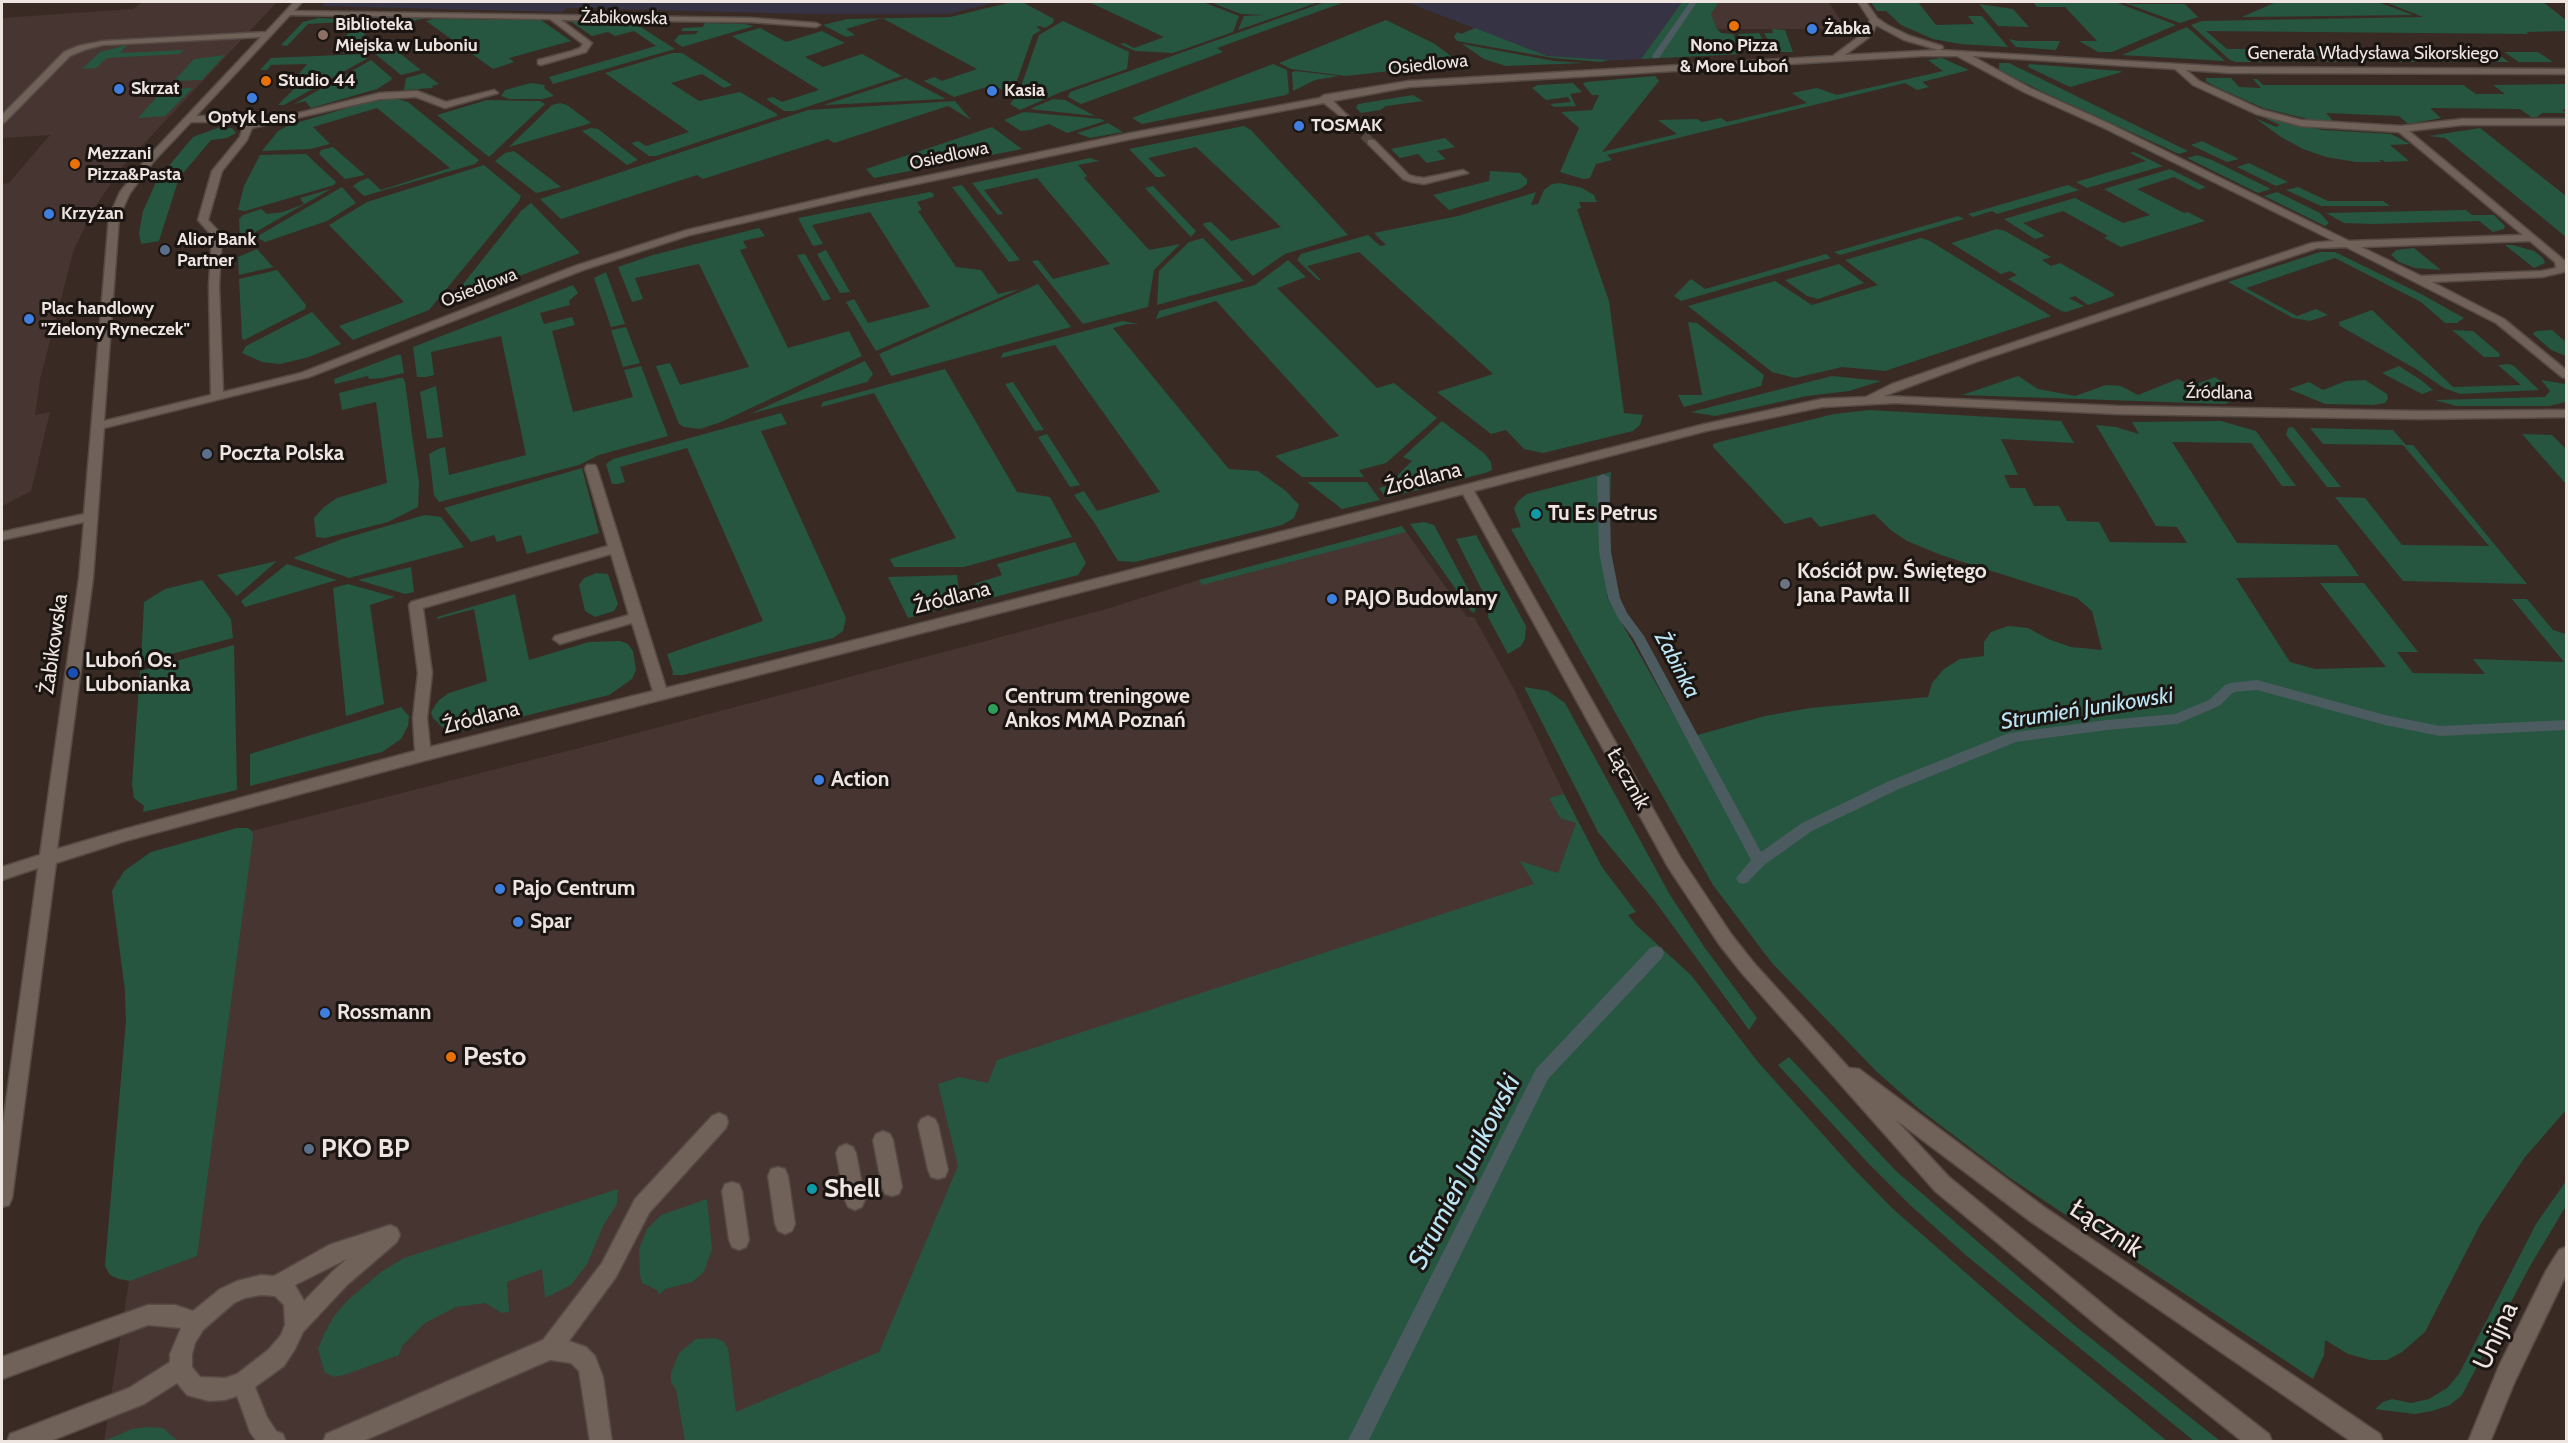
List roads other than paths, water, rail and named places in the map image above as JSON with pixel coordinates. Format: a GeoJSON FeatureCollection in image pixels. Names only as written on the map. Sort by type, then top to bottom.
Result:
{"type":"FeatureCollection","features":[{"type":"Feature","properties":{"kind":"street","name":"Żabikowska"},"geometry":{"type":"LineString","coordinates":[[2,1198],[86,578],[114,217],[133,181],[298,2]]}},
{"type":"Feature","properties":{"kind":"street","name":"Generała Władysława Sikorskiego"},"geometry":{"type":"LineString","coordinates":[[1862,2],[1874,20],[1907,38],[1958,53]]}},
{"type":"Feature","properties":{"kind":"street","name":"Żabikowska"},"geometry":{"type":"LineString","coordinates":[[288,13],[757,21],[816,25]]}},
{"type":"Feature","properties":{"kind":"street"},"geometry":{"type":"LineString","coordinates":[[541,62],[583,50],[588,44],[552,17]]}},
{"type":"Feature","properties":{"kind":"street"},"geometry":{"type":"LineString","coordinates":[[1836,58],[1869,33],[1874,20]]}},
{"type":"Feature","properties":{"kind":"street"},"geometry":{"type":"LineString","coordinates":[[2,120],[68,54],[81,48],[103,43],[267,34]]}},
{"type":"Feature","properties":{"kind":"street","name":"Generała Władysława Sikorskiego"},"geometry":{"type":"LineString","coordinates":[[1836,58],[1958,53],[2179,68],[2269,71],[2566,71]]}},
{"type":"Feature","properties":{"kind":"street"},"geometry":{"type":"LineString","coordinates":[[1958,53],[2027,90],[2108,126],[2500,321],[2566,375]]}},
{"type":"Feature","properties":{"kind":"street","name":"Osiedlowa"},"geometry":{"type":"LineString","coordinates":[[98,426],[286,381],[320,370],[579,268],[687,232],[934,177],[1392,86],[1448,80],[1836,58]]}},
{"type":"Feature","properties":{"kind":"street"},"geometry":{"type":"LineString","coordinates":[[2179,68],[2196,83],[2259,112],[2325,126],[2402,129],[2462,122],[2566,122]]}},
{"type":"Feature","properties":{"kind":"street"},"geometry":{"type":"LineString","coordinates":[[188,119],[224,118],[239,121],[248,126],[266,124],[380,96],[424,96],[445,105],[494,93]]}},
{"type":"Feature","properties":{"kind":"street"},"geometry":{"type":"LineString","coordinates":[[1328,97],[1344,116]]}},
{"type":"Feature","properties":{"kind":"street"},"geometry":{"type":"LineString","coordinates":[[217,397],[214,272],[217,235],[204,220],[204,214],[210,186],[217,171],[247,134],[248,126]]}},
{"type":"Feature","properties":{"kind":"street"},"geometry":{"type":"LineString","coordinates":[[2402,129],[2560,261],[2562,266],[2560,270],[2542,273],[2419,279]]}},
{"type":"Feature","properties":{"kind":"street"},"geometry":{"type":"LineString","coordinates":[[1371,142],[1410,179],[1424,181],[1463,172]]}},
{"type":"Feature","properties":{"kind":"street"},"geometry":{"type":"LineString","coordinates":[[2347,243],[2532,238]]}},
{"type":"Feature","properties":{"kind":"street","name":"Źródlana"},"geometry":{"type":"LineString","coordinates":[[1870,398],[1907,382],[2308,248],[2347,243]]}},
{"type":"Feature","properties":{"kind":"street","name":"Źródlana"},"geometry":{"type":"LineString","coordinates":[[2,873],[125,835],[423,755],[1753,416],[1822,403],[1870,398],[2117,410],[2421,415],[2566,414]]}},
{"type":"Feature","properties":{"kind":"street"},"geometry":{"type":"LineString","coordinates":[[591,468],[660,694]]}},
{"type":"Feature","properties":{"kind":"street","name":"Łącznik"},"geometry":{"type":"LineString","coordinates":[[1467,489],[1674,862],[1725,939],[1818,1049],[1942,1184],[2110,1323],[2261,1442]]}},
{"type":"Feature","properties":{"kind":"street"},"geometry":{"type":"LineString","coordinates":[[2,536],[90,517]]}},
{"type":"Feature","properties":{"kind":"street"},"geometry":{"type":"LineString","coordinates":[[423,755],[420,718],[425,689],[416,605],[616,548]]}},
{"type":"Feature","properties":{"kind":"street"},"geometry":{"type":"LineString","coordinates":[[560,639],[638,616]]}},
{"type":"Feature","properties":{"kind":"street","name":"Łącznik"},"geometry":{"type":"LineString","coordinates":[[1818,1049],[2037,1214],[2372,1442]]}},
{"type":"Feature","properties":{"kind":"street"},"geometry":{"type":"LineString","coordinates":[[550,1349],[609,1270],[642,1206],[719,1122]]}},
{"type":"Feature","properties":{"kind":"street"},"geometry":{"type":"LineString","coordinates":[[928,1125],[938,1170]]}},
{"type":"Feature","properties":{"kind":"street"},"geometry":{"type":"LineString","coordinates":[[883,1140],[892,1187]]}},
{"type":"Feature","properties":{"kind":"street"},"geometry":{"type":"LineString","coordinates":[[846,1153],[855,1200]]}},
{"type":"Feature","properties":{"kind":"street"},"geometry":{"type":"LineString","coordinates":[[778,1176],[785,1224]]}},
{"type":"Feature","properties":{"kind":"street"},"geometry":{"type":"LineString","coordinates":[[732,1191],[739,1240]]}},
{"type":"Feature","properties":{"kind":"street"},"geometry":{"type":"LineString","coordinates":[[276,1286],[304,1268],[336,1252],[390,1235],[340,1278],[295,1325]]}},
{"type":"Feature","properties":{"kind":"street","name":"Unijna"},"geometry":{"type":"LineString","coordinates":[[2479,1442],[2506,1374],[2553,1278],[2566,1257]]}},
{"type":"Feature","properties":{"kind":"street"},"geometry":{"type":"LineString","coordinates":[[261,1285],[276,1286],[287,1291],[296,1311],[295,1325],[288,1342],[276,1358],[243,1383],[225,1389],[209,1390],[195,1387],[186,1379],[181,1368],[181,1354],[186,1338],[196,1323],[211,1308],[244,1288],[261,1285]]}},
{"type":"Feature","properties":{"kind":"street"},"geometry":{"type":"LineString","coordinates":[[2,1368],[148,1315],[175,1315],[196,1323]]}},
{"type":"Feature","properties":{"kind":"street"},"geometry":{"type":"LineString","coordinates":[[334,1442],[372,1434],[534,1354],[550,1349],[565,1350],[578,1355],[587,1364],[592,1377],[601,1442]]}},
{"type":"Feature","properties":{"kind":"street"},"geometry":{"type":"LineString","coordinates":[[18,1442],[136,1396],[181,1368]]}},
{"type":"Feature","properties":{"kind":"street"},"geometry":{"type":"LineString","coordinates":[[243,1383],[258,1424],[268,1439],[275,1442]]}},
{"type":"Feature","properties":{"kind":"waterway","name":"Żabinka"},"geometry":{"type":"LineString","coordinates":[[1656,56],[1693,2]]}},
{"type":"Feature","properties":{"kind":"waterway","name":"Żabinka"},"geometry":{"type":"LineString","coordinates":[[1603,477],[1605,552],[1614,598],[1622,615],[1638,636],[1759,861]]}},
{"type":"Feature","properties":{"kind":"waterway","name":"Strumień Junikowski"},"geometry":{"type":"LineString","coordinates":[[1759,861],[1807,827],[1894,785],[2014,737],[2177,719],[2214,703],[2230,688],[2257,685],[2385,720],[2440,731],[2566,725]]}},
{"type":"Feature","properties":{"kind":"waterway","name":"Strumień Junikowski"},"geometry":{"type":"LineString","coordinates":[[1743,878],[1759,861]]}},
{"type":"Feature","properties":{"kind":"waterway","name":"Strumień Junikowski"},"geometry":{"type":"LineString","coordinates":[[1357,1442],[1542,1074],[1656,953]]}},
{"type":"Feature","properties":{"kind":"tunnel"},"geometry":{"type":"LineString","coordinates":[[1344,116],[1371,142]]}},
{"type":"Feature","properties":{"kind":"place","name":"Nono Pizza & More Luboń"},"geometry":{"type":"Point","coordinates":[1734,26]}},
{"type":"Feature","properties":{"kind":"place","name":"Żabka"},"geometry":{"type":"Point","coordinates":[1812,29]}},
{"type":"Feature","properties":{"kind":"place","name":"Biblioteka Miejska w Luboniu"},"geometry":{"type":"Point","coordinates":[323,35]}},
{"type":"Feature","properties":{"kind":"place","name":"Studio 44"},"geometry":{"type":"Point","coordinates":[266,81]}},
{"type":"Feature","properties":{"kind":"place","name":"Skrzat"},"geometry":{"type":"Point","coordinates":[119,89]}},
{"type":"Feature","properties":{"kind":"place","name":"Kasia"},"geometry":{"type":"Point","coordinates":[992,91]}},
{"type":"Feature","properties":{"kind":"place","name":"Optyk Lens"},"geometry":{"type":"Point","coordinates":[252,98]}},
{"type":"Feature","properties":{"kind":"place","name":"TOSMAK"},"geometry":{"type":"Point","coordinates":[1299,126]}},
{"type":"Feature","properties":{"kind":"place","name":"Mezzani Pizza&Pasta"},"geometry":{"type":"Point","coordinates":[75,164]}},
{"type":"Feature","properties":{"kind":"place","name":"Krzyżan"},"geometry":{"type":"Point","coordinates":[49,214]}},
{"type":"Feature","properties":{"kind":"place","name":"Alior Bank Partner"},"geometry":{"type":"Point","coordinates":[165,250]}},
{"type":"Feature","properties":{"kind":"place","name":"Plac handlowy \"Zielony Ryneczek\""},"geometry":{"type":"Point","coordinates":[29,319]}},
{"type":"Feature","properties":{"kind":"place","name":"Poczta Polska"},"geometry":{"type":"Point","coordinates":[207,454]}},
{"type":"Feature","properties":{"kind":"place","name":"Tu Es Petrus"},"geometry":{"type":"Point","coordinates":[1536,514]}},
{"type":"Feature","properties":{"kind":"place","name":"Kościół pw. Świętego Jana Pawła II"},"geometry":{"type":"Point","coordinates":[1785,584]}},
{"type":"Feature","properties":{"kind":"place","name":"PAJO Budowlany"},"geometry":{"type":"Point","coordinates":[1332,599]}},
{"type":"Feature","properties":{"kind":"place","name":"Luboń Os. Lubonianka"},"geometry":{"type":"Point","coordinates":[73,673]}},
{"type":"Feature","properties":{"kind":"place","name":"Centrum treningowe Ankos MMA Poznań"},"geometry":{"type":"Point","coordinates":[993,709]}},
{"type":"Feature","properties":{"kind":"place","name":"Action"},"geometry":{"type":"Point","coordinates":[819,780]}},
{"type":"Feature","properties":{"kind":"place","name":"Pajo Centrum"},"geometry":{"type":"Point","coordinates":[500,889]}},
{"type":"Feature","properties":{"kind":"place","name":"Spar"},"geometry":{"type":"Point","coordinates":[518,922]}},
{"type":"Feature","properties":{"kind":"place","name":"Rossmann"},"geometry":{"type":"Point","coordinates":[325,1013]}},
{"type":"Feature","properties":{"kind":"place","name":"Pesto"},"geometry":{"type":"Point","coordinates":[451,1057]}},
{"type":"Feature","properties":{"kind":"place","name":"PKO BP"},"geometry":{"type":"Point","coordinates":[309,1149]}},
{"type":"Feature","properties":{"kind":"place","name":"Shell"},"geometry":{"type":"Point","coordinates":[812,1189]}}]}
